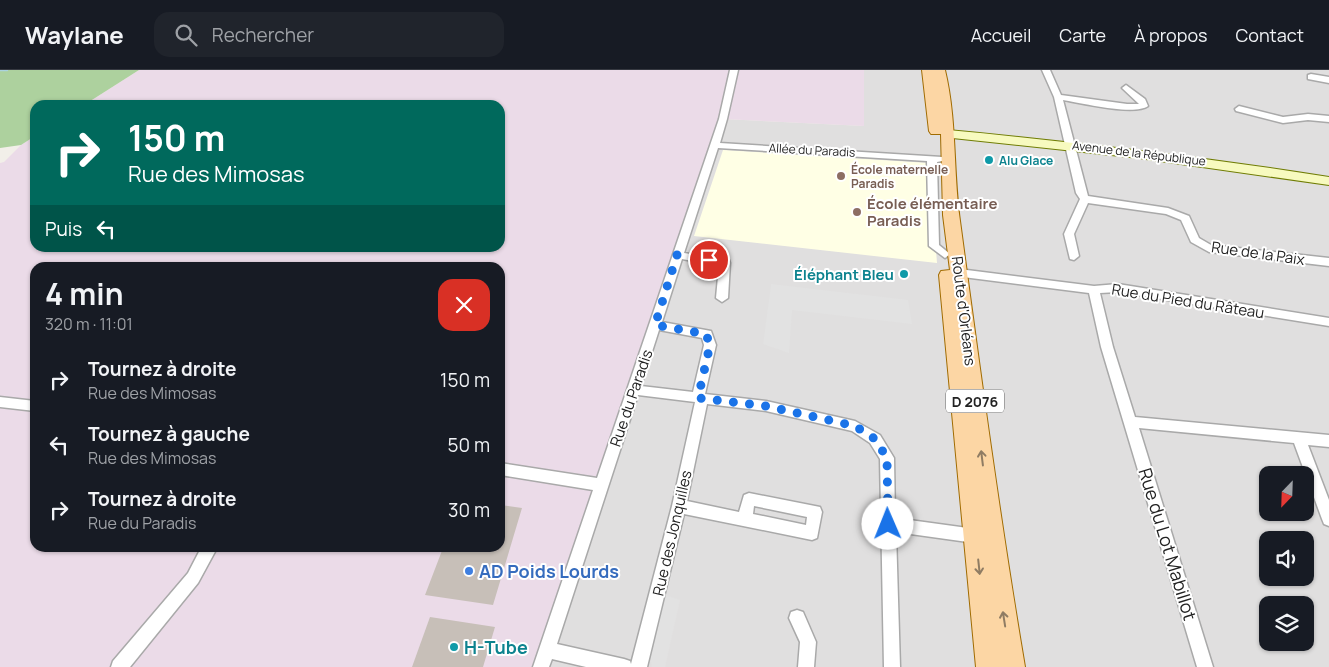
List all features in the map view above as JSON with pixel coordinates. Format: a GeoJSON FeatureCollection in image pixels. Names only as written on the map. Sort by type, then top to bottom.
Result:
{"type":"FeatureCollection","features":[{"type":"Feature","properties":{"kind":"main road","name":"Route d'Orléans"},"geometry":{"type":"LineString","coordinates":[[932,71],[943,88],[942,135],[935,158],[989,667]]}},
{"type":"Feature","properties":{"kind":"main road","name":"Route d'Orléans"},"geometry":{"type":"LineString","coordinates":[[932,71],[960,273],[992,537],[1012,667]]}},
{"type":"Feature","properties":{"kind":"street","name":"Rue du Paradis"},"geometry":{"type":"LineString","coordinates":[[541,667],[600,485],[634,390],[677,255],[715,145],[734,70]]}},
{"type":"Feature","properties":{"kind":"street"},"geometry":{"type":"LineString","coordinates":[[1046,70],[1058,97],[1081,193],[1085,199],[1069,234],[1074,256]]}},
{"type":"Feature","properties":{"kind":"street"},"geometry":{"type":"LineString","coordinates":[[1311,77],[1329,80]]}},
{"type":"Feature","properties":{"kind":"street"},"geometry":{"type":"LineString","coordinates":[[1058,97],[1126,107],[1140,108],[1144,106],[1142,101],[1126,88]]}},
{"type":"Feature","properties":{"kind":"street"},"geometry":{"type":"LineString","coordinates":[[1239,108],[1283,120],[1308,117],[1329,119]]}},
{"type":"Feature","properties":{"kind":"street","name":"Avenue de la République"},"geometry":{"type":"LineString","coordinates":[[942,135],[1069,144],[1329,181]]}},
{"type":"Feature","properties":{"kind":"street","name":"Allée du Paradis"},"geometry":{"type":"LineString","coordinates":[[715,145],[935,158]]}},
{"type":"Feature","properties":{"kind":"street","name":"Rue de la Paix"},"geometry":{"type":"LineString","coordinates":[[1085,199],[1168,211],[1185,218],[1195,240],[1209,248],[1329,262]]}},
{"type":"Feature","properties":{"kind":"street"},"geometry":{"type":"LineString","coordinates":[[677,255],[726,263],[722,298]]}},
{"type":"Feature","properties":{"kind":"street"},"geometry":{"type":"LineString","coordinates":[[960,273],[1094,290]]}},
{"type":"Feature","properties":{"kind":"street","name":"Rue du Pied du Râteau"},"geometry":{"type":"LineString","coordinates":[[1131,422],[1107,347],[1094,290],[1118,288],[1329,322]]}},
{"type":"Feature","properties":{"kind":"street","name":"Rue des Jonquilles"},"geometry":{"type":"LineString","coordinates":[[639,667],[679,506],[710,345],[706,334],[655,325]]}},
{"type":"Feature","properties":{"kind":"street"},"geometry":{"type":"LineString","coordinates":[[634,390],[766,406],[855,426],[875,439],[887,458],[892,667]]}},
{"type":"Feature","properties":{"kind":"street"},"geometry":{"type":"LineString","coordinates":[[0,402],[30,405]]}},
{"type":"Feature","properties":{"kind":"street"},"geometry":{"type":"LineString","coordinates":[[1131,422],[1329,441]]}},
{"type":"Feature","properties":{"kind":"street","name":"Rue du Lot Mabillot"},"geometry":{"type":"LineString","coordinates":[[1131,422],[1205,667]]}},
{"type":"Feature","properties":{"kind":"street"},"geometry":{"type":"LineString","coordinates":[[1299,439],[1329,519]]}},
{"type":"Feature","properties":{"kind":"street"},"geometry":{"type":"LineString","coordinates":[[505,470],[600,485]]}},
{"type":"Feature","properties":{"kind":"street"},"geometry":{"type":"LineString","coordinates":[[679,506],[744,520]]}},
{"type":"Feature","properties":{"kind":"street"},"geometry":{"type":"LineString","coordinates":[[888,524],[976,536]]}},
{"type":"Feature","properties":{"kind":"street"},"geometry":{"type":"LineString","coordinates":[[119,667],[193,578],[207,552]]}},
{"type":"Feature","properties":{"kind":"street"},"geometry":{"type":"LineString","coordinates":[[797,618],[808,642],[806,667]]}},
{"type":"Feature","properties":{"kind":"street","name":"Route d'Orléans"},"geometry":{"type":"LineString","coordinates":[[984,622],[998,667]]}},
{"type":"Feature","properties":{"kind":"street"},"geometry":{"type":"LineString","coordinates":[[547,650],[624,667]]}},
{"type":"Feature","properties":{"kind":"shaded area"},"geometry":{"type":"Polygon","coordinates":[[[139,70],[864,70],[864,126],[723,119],[541,667],[0,667],[0,163],[4,162],[21,145],[30,139],[30,252],[505,252],[505,100],[92,100],[139,70]]]}},
{"type":"Feature","properties":{"kind":"shaded area"},"geometry":{"type":"Polygon","coordinates":[[[864,70],[1329,70],[1329,667],[541,667],[723,119],[864,126],[864,70]]]}},
{"type":"Feature","properties":{"kind":"shaded area"},"geometry":{"type":"Polygon","coordinates":[[[723,150],[929,163],[937,263],[694,236],[723,150]]]}},
{"type":"Feature","properties":{"kind":"shaded area"},"geometry":{"type":"Polygon","coordinates":[[[771,284],[908,300],[912,324],[792,310],[789,353],[763,344],[771,284]]]}},
{"type":"Feature","properties":{"kind":"shaded area"},"geometry":{"type":"Polygon","coordinates":[[[665,595],[680,600],[665,667],[652,667],[649,653],[665,595]]]}},
{"type":"Feature","properties":{"kind":"green space"},"geometry":{"type":"Polygon","coordinates":[[[0,70],[139,70],[92,100],[30,100],[30,139],[21,145],[0,148],[0,70]]]}},
{"type":"Feature","properties":{"kind":"building","name":"AD Poids Lourds"},"geometry":{"type":"Polygon","coordinates":[[[505,506],[522,508],[493,605],[425,595],[441,552],[505,552],[505,506]]]}},
{"type":"Feature","properties":{"kind":"building","name":"H-Tube"},"geometry":{"type":"Polygon","coordinates":[[[430,617],[495,627],[483,667],[412,667],[430,617]]]}},
{"type":"Feature","properties":{"kind":"waterway"},"geometry":{"type":"LineString","coordinates":[[0,70],[7,70]]}},
{"type":"Feature","properties":{"kind":"place","name":"Alu Glace"},"geometry":{"type":"Point","coordinates":[989,160]}},
{"type":"Feature","properties":{"kind":"place","name":"École maternelle Paradis"},"geometry":{"type":"Point","coordinates":[841,176]}},
{"type":"Feature","properties":{"kind":"place","name":"École élémentaire Paradis"},"geometry":{"type":"Point","coordinates":[857,212]}},
{"type":"Feature","properties":{"kind":"place","name":"Éléphant Bleu"},"geometry":{"type":"Point","coordinates":[904,274]}},
{"type":"Feature","properties":{"kind":"place","name":"AD Poids Lourds"},"geometry":{"type":"Point","coordinates":[469,571]}},
{"type":"Feature","properties":{"kind":"place","name":"H-Tube"},"geometry":{"type":"Point","coordinates":[454,647]}},
{"type":"Feature","properties":{"kind":"route"},"geometry":{"type":"LineString","coordinates":[[709,260],[677,255],[655,325],[706,334],[710,345],[698,398],[766,406],[855,426],[875,439],[887,458],[888,524]]}}]}
